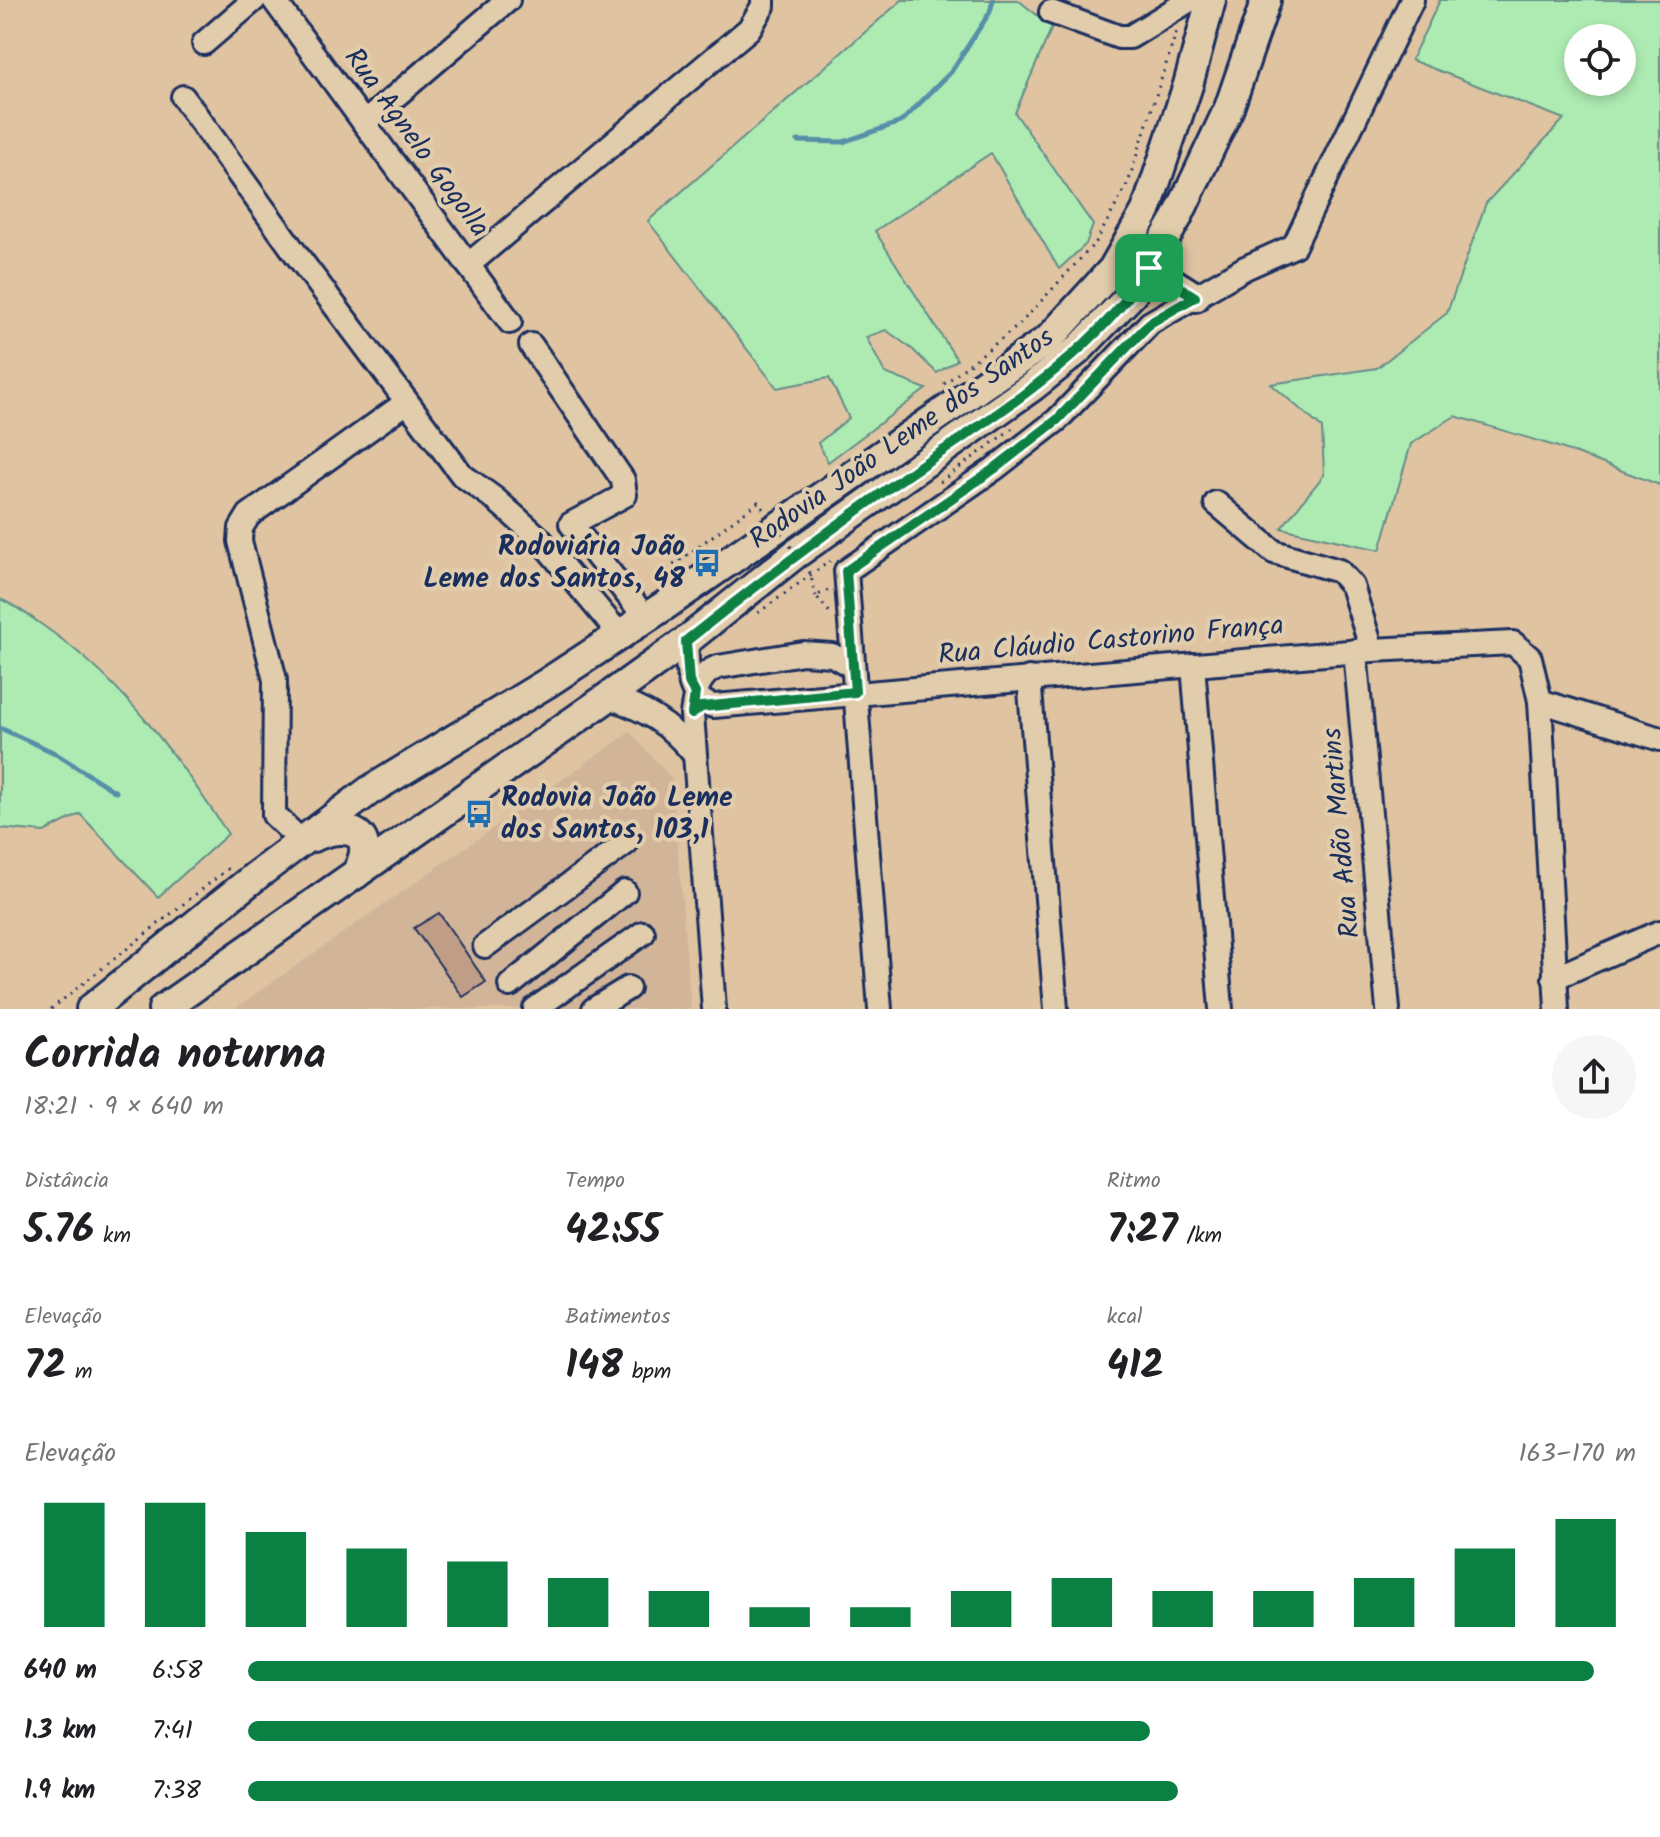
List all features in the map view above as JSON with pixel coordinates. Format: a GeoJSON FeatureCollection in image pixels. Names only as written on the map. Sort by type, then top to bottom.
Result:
{"type":"FeatureCollection","features":[{"type":"Feature","properties":{"kind":"main road","name":"Rodovia João Leme dos Santos"},"geometry":{"type":"LineString","coordinates":[[91,1009],[369,791],[646,618],[1049,339],[1113,269],[1146,211],[1188,85],[1195,0]]}},
{"type":"Feature","properties":{"kind":"main road","name":"Rodovia João Leme dos Santos"},"geometry":{"type":"LineString","coordinates":[[163,1009],[686,641],[794,555],[1078,350],[1133,293],[1177,218],[1229,108],[1266,0]]}},
{"type":"Feature","properties":{"kind":"main road"},"geometry":{"type":"LineString","coordinates":[[1149,268],[1195,297]]}},
{"type":"Feature","properties":{"kind":"main road"},"geometry":{"type":"LineString","coordinates":[[302,842],[332,829],[344,828],[355,832],[364,846],[365,859],[356,874]]}},
{"type":"Feature","properties":{"kind":"street"},"geometry":{"type":"LineString","coordinates":[[204,43],[254,0]]}},
{"type":"Feature","properties":{"kind":"street","name":"Rua Agnelo Gogolla"},"geometry":{"type":"LineString","coordinates":[[274,0],[510,322]]}},
{"type":"Feature","properties":{"kind":"street"},"geometry":{"type":"LineString","coordinates":[[364,123],[508,0]]}},
{"type":"Feature","properties":{"kind":"street"},"geometry":{"type":"LineString","coordinates":[[1051,12],[1119,37],[1130,37],[1195,0]]}},
{"type":"Feature","properties":{"kind":"street"},"geometry":{"type":"LineString","coordinates":[[880,1009],[846,571],[994,469],[1057,420],[1150,323],[1245,268],[1294,246],[1412,0]]}},
{"type":"Feature","properties":{"kind":"street"},"geometry":{"type":"LineString","coordinates":[[468,265],[749,29],[763,3]]}},
{"type":"Feature","properties":{"kind":"street"},"geometry":{"type":"LineString","coordinates":[[183,97],[462,475],[539,538],[620,635]]}},
{"type":"Feature","properties":{"kind":"street"},"geometry":{"type":"LineString","coordinates":[[531,345],[623,480],[626,489],[625,495],[539,538]]}},
{"type":"Feature","properties":{"kind":"street"},"geometry":{"type":"LineString","coordinates":[[302,842],[274,815],[275,680],[240,541],[241,528],[249,515],[407,402]]}},
{"type":"Feature","properties":{"kind":"street","name":"Rua Adão Martins"},"geometry":{"type":"LineString","coordinates":[[1216,503],[1274,552],[1339,571],[1352,586],[1363,651],[1388,1009]]}},
{"type":"Feature","properties":{"kind":"street"},"geometry":{"type":"LineString","coordinates":[[571,524],[646,618]]}},
{"type":"Feature","properties":{"kind":"street"},"geometry":{"type":"LineString","coordinates":[[686,641],[697,699],[694,754],[714,1009]]}},
{"type":"Feature","properties":{"kind":"street","name":"Rua Cláudio Castorino França"},"geometry":{"type":"LineString","coordinates":[[697,699],[855,692],[1363,651],[1513,643],[1530,658],[1540,701]]}},
{"type":"Feature","properties":{"kind":"street"},"geometry":{"type":"LineString","coordinates":[[697,699],[708,670],[718,667],[803,653],[832,655],[853,667]]}},
{"type":"Feature","properties":{"kind":"street"},"geometry":{"type":"LineString","coordinates":[[1193,665],[1221,1009]]}},
{"type":"Feature","properties":{"kind":"street"},"geometry":{"type":"LineString","coordinates":[[1029,678],[1056,1009]]}},
{"type":"Feature","properties":{"kind":"street"},"geometry":{"type":"LineString","coordinates":[[608,697],[654,716],[677,733],[694,754]]}},
{"type":"Feature","properties":{"kind":"street"},"geometry":{"type":"LineString","coordinates":[[1557,1009],[1540,701],[1660,739]]}},
{"type":"Feature","properties":{"kind":"street"},"geometry":{"type":"LineString","coordinates":[[485,946],[626,843]]}},
{"type":"Feature","properties":{"kind":"street"},"geometry":{"type":"LineString","coordinates":[[510,985],[625,892]]}},
{"type":"Feature","properties":{"kind":"street"},"geometry":{"type":"LineString","coordinates":[[1554,978],[1660,932]]}},
{"type":"Feature","properties":{"kind":"street"},"geometry":{"type":"LineString","coordinates":[[535,1009],[643,933]]}},
{"type":"Feature","properties":{"kind":"street"},"geometry":{"type":"LineString","coordinates":[[594,1009],[628,988]]}},
{"type":"Feature","properties":{"kind":"path"},"geometry":{"type":"LineString","coordinates":[[940,387],[1018,326],[1096,242],[1128,183],[1195,0]]}},
{"type":"Feature","properties":{"kind":"path"},"geometry":{"type":"LineString","coordinates":[[667,570],[758,502],[810,573],[816,596],[830,590]]}},
{"type":"Feature","properties":{"kind":"path"},"geometry":{"type":"LineString","coordinates":[[765,518],[777,508]]}},
{"type":"Feature","properties":{"kind":"path"},"geometry":{"type":"LineString","coordinates":[[51,1009],[231,867]]}},
{"type":"Feature","properties":{"kind":"shaded area"},"geometry":{"type":"Polygon","coordinates":[[[630,732],[672,779],[691,1009],[234,1009],[630,732]]]}},
{"type":"Feature","properties":{"kind":"green space"},"geometry":{"type":"Polygon","coordinates":[[[902,0],[1018,0],[1052,27],[1015,113],[1093,225],[1086,244],[1059,269],[991,153],[875,231],[957,360],[937,373],[886,330],[866,337],[885,373],[926,389],[828,462],[818,443],[849,418],[829,378],[777,388],[648,221],[902,0]]]}},
{"type":"Feature","properties":{"kind":"green space"},"geometry":{"type":"Polygon","coordinates":[[[1440,0],[1660,0],[1660,485],[1558,447],[1455,416],[1411,444],[1380,550],[1281,528],[1324,475],[1322,428],[1271,384],[1377,368],[1447,313],[1486,203],[1564,119],[1411,60],[1440,0]]]}},
{"type":"Feature","properties":{"kind":"green space"},"geometry":{"type":"Polygon","coordinates":[[[0,599],[52,632],[104,676],[170,751],[228,834],[158,897],[80,814],[44,832],[0,828],[0,599]]]}},
{"type":"Feature","properties":{"kind":"building"},"geometry":{"type":"Polygon","coordinates":[[[439,913],[486,982],[463,997],[414,928],[439,913]]]}},
{"type":"Feature","properties":{"kind":"waterway"},"geometry":{"type":"LineString","coordinates":[[798,141],[843,142],[901,122],[951,72],[990,12],[993,0]]}},
{"type":"Feature","properties":{"kind":"waterway"},"geometry":{"type":"LineString","coordinates":[[0,728],[53,752],[116,792]]}},
{"type":"Feature","properties":{"kind":"place","name":"Rodoviária João Leme dos Santos, 48"},"geometry":{"type":"Point","coordinates":[707,563]}},
{"type":"Feature","properties":{"kind":"place","name":"Rodovia João Leme dos Santos, 103,1"},"geometry":{"type":"Point","coordinates":[479,814]}},
{"type":"Feature","properties":{"kind":"route"},"geometry":{"type":"LineString","coordinates":[[1149,268],[1195,297],[1150,323],[1057,420],[994,469],[846,571],[855,692],[701,707],[692,714],[695,693],[689,682],[686,641],[794,555],[1033,386],[1078,350],[1133,293],[1149,268]]}}]}
